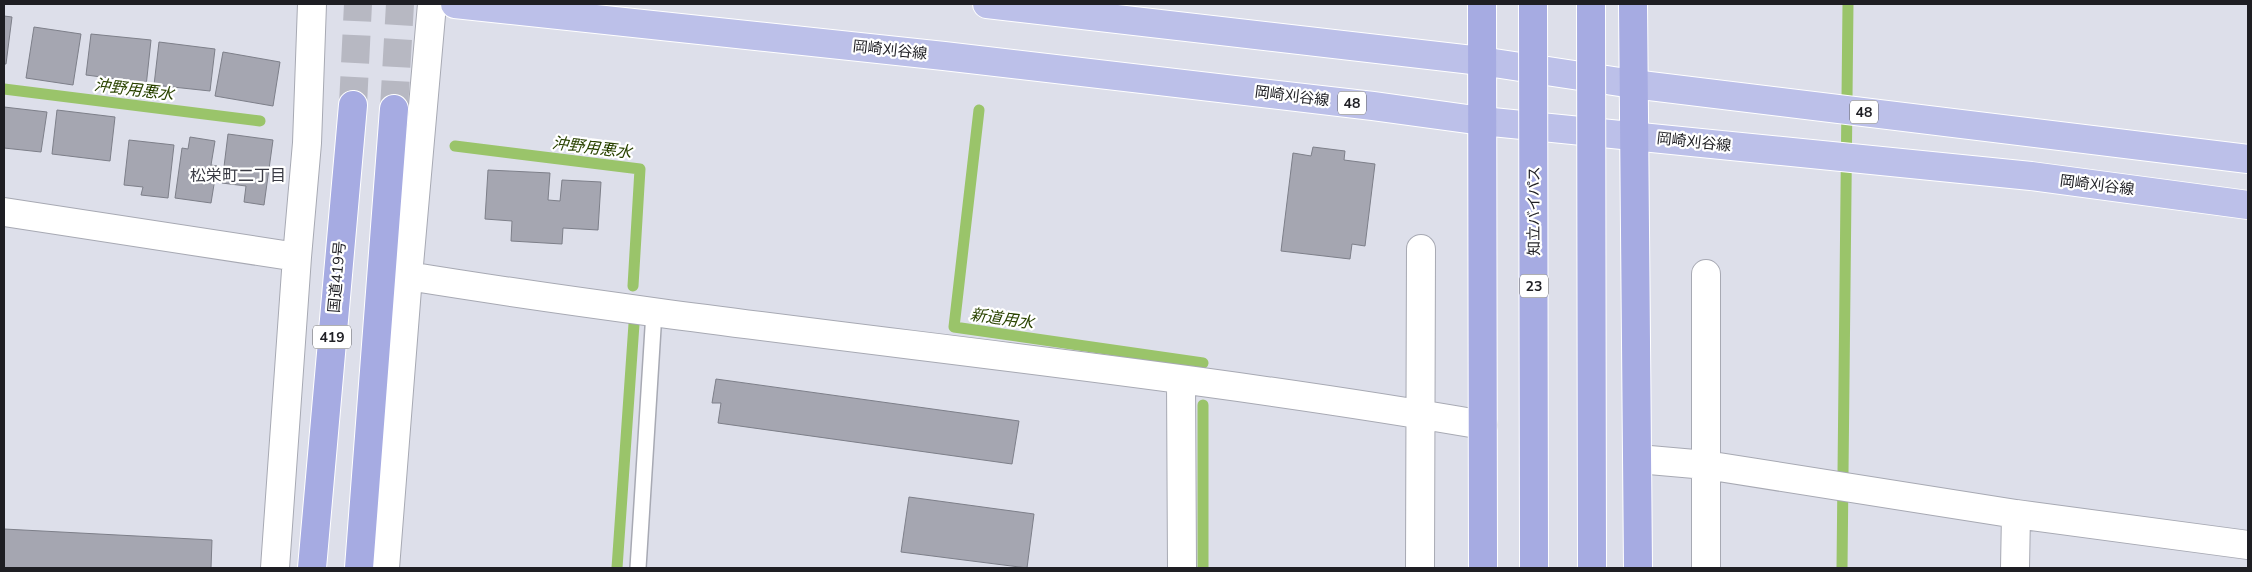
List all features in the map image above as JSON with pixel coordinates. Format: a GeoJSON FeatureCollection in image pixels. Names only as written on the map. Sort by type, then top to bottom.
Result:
{"type":"FeatureCollection","features":[{"type":"Feature","properties":{"kind":"highway"},"geometry":{"type":"LineString","coordinates":[[1482,4],[1481,61],[1484,204],[1483,568]]}},
{"type":"Feature","properties":{"kind":"highway","name":"知立バイパス"},"geometry":{"type":"LineString","coordinates":[[1533,4],[1534,568]]}},
{"type":"Feature","properties":{"kind":"highway"},"geometry":{"type":"LineString","coordinates":[[1592,4],[1592,568]]}},
{"type":"Feature","properties":{"kind":"highway"},"geometry":{"type":"LineString","coordinates":[[1633,4],[1638,568]]}},
{"type":"Feature","properties":{"kind":"highway","name":"国道419号"},"geometry":{"type":"LineString","coordinates":[[312,568],[353,106]]}},
{"type":"Feature","properties":{"kind":"highway"},"geometry":{"type":"LineString","coordinates":[[359,568],[394,109]]}},
{"type":"Feature","properties":{"kind":"main road","name":"岡崎刈谷線"},"geometry":{"type":"LineString","coordinates":[[455,4],[944,56],[1373,106],[1482,121],[2030,176],[2248,205]]}},
{"type":"Feature","properties":{"kind":"main road","name":"48"},"geometry":{"type":"LineString","coordinates":[[986,4],[1481,61],[1633,84],[2248,159]]}},
{"type":"Feature","properties":{"kind":"street"},"geometry":{"type":"LineString","coordinates":[[275,568],[307,144],[312,4]]}},
{"type":"Feature","properties":{"kind":"street"},"geometry":{"type":"LineString","coordinates":[[385,568],[432,4]]}},
{"type":"Feature","properties":{"kind":"street"},"geometry":{"type":"LineString","coordinates":[[4,212],[297,257]]}},
{"type":"Feature","properties":{"kind":"street"},"geometry":{"type":"LineString","coordinates":[[1420,568],[1421,249]]}},
{"type":"Feature","properties":{"kind":"street"},"geometry":{"type":"LineString","coordinates":[[1706,274],[1706,568]]}},
{"type":"Feature","properties":{"kind":"street"},"geometry":{"type":"LineString","coordinates":[[408,276],[654,312],[1181,380],[1421,415],[1482,426]]}},
{"type":"Feature","properties":{"kind":"street"},"geometry":{"type":"LineString","coordinates":[[1181,380],[1182,568]]}},
{"type":"Feature","properties":{"kind":"street"},"geometry":{"type":"LineString","coordinates":[[1638,459],[1706,465],[2016,514],[2248,544]]}},
{"type":"Feature","properties":{"kind":"street"},"geometry":{"type":"LineString","coordinates":[[2015,568],[2016,514]]}},
{"type":"Feature","properties":{"kind":"lane"},"geometry":{"type":"LineString","coordinates":[[638,568],[654,312]]}},
{"type":"Feature","properties":{"kind":"building"},"geometry":{"type":"Polygon","coordinates":[[[4,16],[12,17],[6,64],[4,64],[4,16]]]}},
{"type":"Feature","properties":{"kind":"building"},"geometry":{"type":"Polygon","coordinates":[[[34,27],[81,34],[73,85],[26,78],[34,27]]]}},
{"type":"Feature","properties":{"kind":"building"},"geometry":{"type":"Polygon","coordinates":[[[91,34],[151,40],[145,96],[115,93],[117,79],[86,75],[91,34]]]}},
{"type":"Feature","properties":{"kind":"building"},"geometry":{"type":"Polygon","coordinates":[[[159,42],[215,49],[210,91],[154,85],[159,42]]]}},
{"type":"Feature","properties":{"kind":"building"},"geometry":{"type":"Polygon","coordinates":[[[223,52],[280,62],[273,106],[215,96],[223,52]]]}},
{"type":"Feature","properties":{"kind":"building"},"geometry":{"type":"Polygon","coordinates":[[[4,107],[47,112],[41,152],[4,148],[4,107]]]}},
{"type":"Feature","properties":{"kind":"building"},"geometry":{"type":"Polygon","coordinates":[[[57,110],[115,117],[110,161],[52,154],[57,110]]]}},
{"type":"Feature","properties":{"kind":"building"},"geometry":{"type":"Polygon","coordinates":[[[228,134],[273,140],[264,205],[244,202],[246,186],[222,183],[228,134]]]}},
{"type":"Feature","properties":{"kind":"building"},"geometry":{"type":"Polygon","coordinates":[[[190,137],[215,141],[211,165],[217,166],[211,203],[175,198],[182,148],[188,149],[190,137]]]}},
{"type":"Feature","properties":{"kind":"building"},"geometry":{"type":"Polygon","coordinates":[[[129,140],[174,145],[168,198],[141,195],[143,187],[124,185],[129,140]]]}},
{"type":"Feature","properties":{"kind":"building"},"geometry":{"type":"Polygon","coordinates":[[[1313,147],[1345,151],[1344,160],[1375,164],[1365,246],[1352,244],[1350,259],[1281,251],[1293,153],[1311,156],[1313,147]]]}},
{"type":"Feature","properties":{"kind":"building"},"geometry":{"type":"Polygon","coordinates":[[[488,170],[550,173],[548,200],[560,201],[562,180],[601,182],[598,230],[563,228],[562,244],[511,241],[512,221],[485,219],[488,170]]]}},
{"type":"Feature","properties":{"kind":"building"},"geometry":{"type":"Polygon","coordinates":[[[716,379],[1019,421],[1012,464],[718,423],[721,403],[712,403],[716,379]]]}},
{"type":"Feature","properties":{"kind":"building"},"geometry":{"type":"Polygon","coordinates":[[[909,497],[1034,514],[1027,568],[901,552],[909,497]]]}},
{"type":"Feature","properties":{"kind":"building"},"geometry":{"type":"Polygon","coordinates":[[[4,529],[212,540],[211,568],[4,568],[4,529]]]}},
{"type":"Feature","properties":{"kind":"waterway"},"geometry":{"type":"LineString","coordinates":[[1842,568],[1848,4]]}},
{"type":"Feature","properties":{"kind":"waterway","name":"沖野用悪水"},"geometry":{"type":"LineString","coordinates":[[4,89],[260,121]]}},
{"type":"Feature","properties":{"kind":"waterway","name":"新道用水"},"geometry":{"type":"LineString","coordinates":[[979,110],[954,327],[1203,363]]}},
{"type":"Feature","properties":{"kind":"waterway","name":"沖野用悪水"},"geometry":{"type":"LineString","coordinates":[[455,146],[640,169],[633,286]]}},
{"type":"Feature","properties":{"kind":"waterway","name":"沖野用悪水"},"geometry":{"type":"LineString","coordinates":[[617,568],[634,324]]}},
{"type":"Feature","properties":{"kind":"waterway","name":"新道用水"},"geometry":{"type":"LineString","coordinates":[[1203,405],[1203,568]]}},
{"type":"Feature","properties":{"kind":"tunnel"},"geometry":{"type":"LineString","coordinates":[[353,105],[358,4]]}},
{"type":"Feature","properties":{"kind":"tunnel"},"geometry":{"type":"LineString","coordinates":[[394,109],[400,4]]}},
{"type":"Feature","properties":{"kind":"district","name":"松栄町二丁目"},"geometry":{"type":"Point","coordinates":[238,175]}}]}
